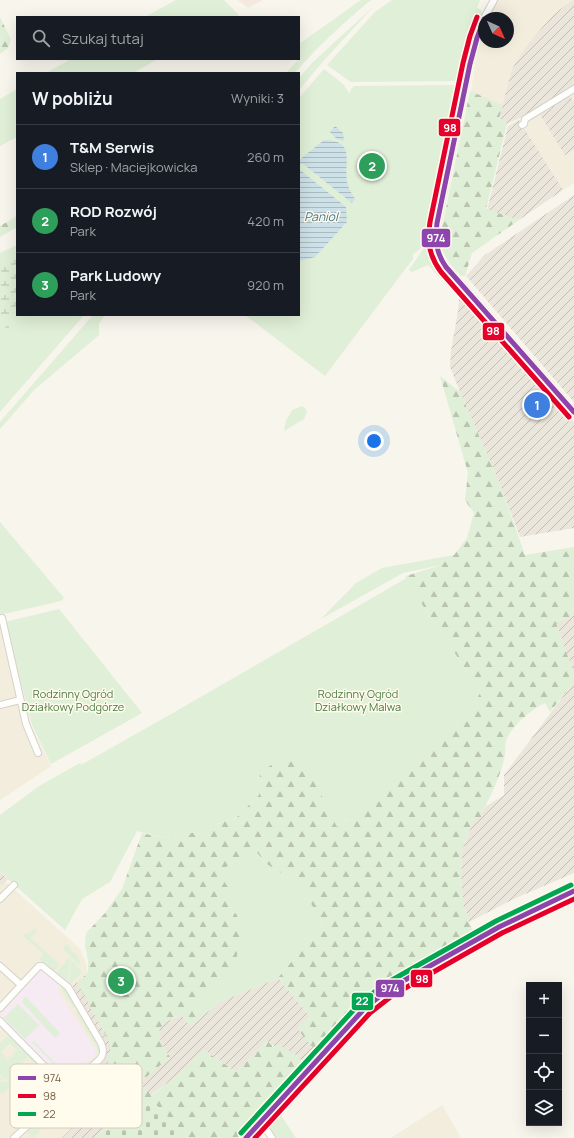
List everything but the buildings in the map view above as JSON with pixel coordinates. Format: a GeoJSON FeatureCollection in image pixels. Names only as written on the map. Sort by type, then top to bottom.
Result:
{"type":"FeatureCollection","features":[{"type":"Feature","properties":{"kind":"street"},"geometry":{"type":"LineString","coordinates":[[487,12],[494,0]]}},
{"type":"Feature","properties":{"kind":"street"},"geometry":{"type":"LineString","coordinates":[[478,35],[469,70],[437,223],[435,238],[436,246],[439,256],[446,267],[574,412]]}},
{"type":"Feature","properties":{"kind":"street"},"geometry":{"type":"LineString","coordinates":[[522,125],[524,124],[525,119],[574,89]]}},
{"type":"Feature","properties":{"kind":"street"},"geometry":{"type":"LineString","coordinates":[[2,618],[26,724],[38,753]]}},
{"type":"Feature","properties":{"kind":"street"},"geometry":{"type":"LineString","coordinates":[[0,705],[20,700]]}},
{"type":"Feature","properties":{"kind":"street"},"geometry":{"type":"LineString","coordinates":[[0,899],[14,885]]}},
{"type":"Feature","properties":{"kind":"street"},"geometry":{"type":"LineString","coordinates":[[246,1138],[365,1008],[389,989],[499,927],[574,891]]}},
{"type":"Feature","properties":{"kind":"street"},"geometry":{"type":"LineString","coordinates":[[0,966],[21,985]]}},
{"type":"Feature","properties":{"kind":"street"},"geometry":{"type":"LineString","coordinates":[[0,1008],[39,966],[42,966],[68,988],[102,1047],[103,1051],[101,1058],[95,1064]]}},
{"type":"Feature","properties":{"kind":"street"},"geometry":{"type":"LineString","coordinates":[[0,1021],[42,1064]]}},
{"type":"Feature","properties":{"kind":"street"},"geometry":{"type":"LineString","coordinates":[[261,1121],[272,1138]]}},
{"type":"Feature","properties":{"kind":"street"},"geometry":{"type":"LineString","coordinates":[[14,1138],[25,1128]]}},
{"type":"Feature","properties":{"kind":"shaded area"},"geometry":{"type":"Polygon","coordinates":[[[238,0],[263,0],[248,8],[238,0]]]}},
{"type":"Feature","properties":{"kind":"shaded area"},"geometry":{"type":"Polygon","coordinates":[[[497,0],[574,0],[553,15],[512,69],[503,105],[471,92],[478,45],[478,48],[514,48],[514,12],[491,12],[497,0]]]}},
{"type":"Feature","properties":{"kind":"shaded area"},"geometry":{"type":"Polygon","coordinates":[[[574,0],[574,86],[522,119],[520,118],[507,124],[499,118],[512,69],[528,44],[553,15],[574,0]]]}},
{"type":"Feature","properties":{"kind":"shaded area"},"geometry":{"type":"Polygon","coordinates":[[[574,86],[574,183],[563,190],[519,120],[574,86]]]}},
{"type":"Feature","properties":{"kind":"shaded area"},"geometry":{"type":"Polygon","coordinates":[[[569,95],[574,102],[574,150],[565,155],[540,115],[569,95]]]}},
{"type":"Feature","properties":{"kind":"shaded area"},"geometry":{"type":"Polygon","coordinates":[[[519,120],[563,190],[519,220],[487,210],[508,126],[519,120]]]}},
{"type":"Feature","properties":{"kind":"shaded area"},"geometry":{"type":"Polygon","coordinates":[[[574,195],[574,402],[466,276],[485,255],[574,195]]]}},
{"type":"Feature","properties":{"kind":"shaded area"},"geometry":{"type":"Polygon","coordinates":[[[460,291],[574,422],[574,528],[520,537],[501,487],[450,367],[460,291]]]}},
{"type":"Feature","properties":{"kind":"shaded area"},"geometry":{"type":"Polygon","coordinates":[[[574,615],[574,674],[556,623],[574,615]]]}},
{"type":"Feature","properties":{"kind":"shaded area"},"geometry":{"type":"Polygon","coordinates":[[[5,623],[31,725],[51,766],[0,800],[0,624],[5,623]]]}},
{"type":"Feature","properties":{"kind":"shaded area"},"geometry":{"type":"Polygon","coordinates":[[[574,682],[574,873],[518,897],[469,922],[463,902],[461,876],[462,850],[474,819],[483,816],[481,814],[485,807],[504,795],[504,775],[574,682]]]}},
{"type":"Feature","properties":{"kind":"shaded area"},"geometry":{"type":"Polygon","coordinates":[[[0,872],[8,879],[2,886],[0,884],[0,872]]]}},
{"type":"Feature","properties":{"kind":"shaded area"},"geometry":{"type":"Polygon","coordinates":[[[6,882],[80,949],[85,960],[104,1047],[100,1064],[10,1064],[10,1128],[110,1128],[106,1131],[104,1129],[95,1138],[0,1138],[0,884],[2,886],[6,882]]]}},
{"type":"Feature","properties":{"kind":"shaded area"},"geometry":{"type":"Polygon","coordinates":[[[42,968],[59,985],[59,992],[95,1049],[95,1056],[86,1064],[45,1064],[0,1019],[0,1015],[42,968]]]}},
{"type":"Feature","properties":{"kind":"shaded area"},"geometry":{"type":"Polygon","coordinates":[[[278,978],[310,1016],[322,1053],[307,1068],[267,1041],[236,1072],[204,1050],[177,1076],[151,1095],[142,1086],[142,1080],[170,1057],[162,1045],[159,1037],[161,1025],[182,1015],[190,1026],[220,1002],[278,978]]]}},
{"type":"Feature","properties":{"kind":"shaded area"},"geometry":{"type":"Polygon","coordinates":[[[77,982],[111,1045],[115,1064],[97,1064],[104,1057],[71,988],[77,982]]]}},
{"type":"Feature","properties":{"kind":"shaded area"},"geometry":{"type":"Polygon","coordinates":[[[442,1105],[461,1138],[391,1138],[442,1105]]]}},
{"type":"Feature","properties":{"kind":"shaded area"},"geometry":{"type":"Polygon","coordinates":[[[72,1128],[104,1129],[95,1138],[62,1138],[72,1128]]]}},
{"type":"Feature","properties":{"kind":"green space"},"geometry":{"type":"Polygon","coordinates":[[[176,0],[224,0],[239,15],[237,16],[147,16],[176,0]]]}},
{"type":"Feature","properties":{"kind":"green space"},"geometry":{"type":"Polygon","coordinates":[[[361,0],[371,0],[313,53],[296,72],[287,72],[298,60],[300,60],[300,43],[361,0]]]}},
{"type":"Feature","properties":{"kind":"green space"},"geometry":{"type":"Polygon","coordinates":[[[392,0],[480,0],[477,8],[482,12],[478,12],[478,24],[462,81],[351,82],[327,65],[375,12],[392,0]]]}},
{"type":"Feature","properties":{"kind":"green space"},"geometry":{"type":"Polygon","coordinates":[[[373,7],[300,89],[300,77],[313,62],[373,7]]]}},
{"type":"Feature","properties":{"kind":"green space"},"geometry":{"type":"Polygon","coordinates":[[[0,17],[11,40],[8,48],[0,54],[0,17]]]}},
{"type":"Feature","properties":{"kind":"green space"},"geometry":{"type":"Polygon","coordinates":[[[69,60],[156,60],[135,72],[48,72],[69,60]]]}},
{"type":"Feature","properties":{"kind":"green space"},"geometry":{"type":"Polygon","coordinates":[[[324,69],[343,84],[350,94],[351,89],[354,86],[461,85],[430,234],[419,250],[413,254],[413,259],[325,376],[246,316],[300,316],[300,97],[324,69]]]}},
{"type":"Feature","properties":{"kind":"green space"},"geometry":{"type":"Polygon","coordinates":[[[16,90],[16,138],[0,146],[0,99],[16,90]]]}},
{"type":"Feature","properties":{"kind":"green space"},"geometry":{"type":"Polygon","coordinates":[[[470,91],[503,105],[499,118],[507,124],[486,209],[519,220],[472,253],[465,276],[461,276],[444,253],[440,243],[440,237],[470,91]]]}},
{"type":"Feature","properties":{"kind":"green space"},"geometry":{"type":"Polygon","coordinates":[[[466,102],[439,236],[439,245],[438,233],[466,102]]]}},
{"type":"Feature","properties":{"kind":"green space"},"geometry":{"type":"Polygon","coordinates":[[[16,217],[16,228],[0,237],[0,226],[16,217]]]}},
{"type":"Feature","properties":{"kind":"green space"},"geometry":{"type":"Polygon","coordinates":[[[430,239],[432,239],[437,257],[455,281],[449,287],[428,265],[412,272],[409,270],[430,239]]]}},
{"type":"Feature","properties":{"kind":"green space"},"geometry":{"type":"Polygon","coordinates":[[[16,245],[16,316],[83,316],[0,412],[0,253],[16,245]]]}},
{"type":"Feature","properties":{"kind":"green space"},"geometry":{"type":"Polygon","coordinates":[[[439,245],[442,253],[454,272],[443,258],[439,245]]]}},
{"type":"Feature","properties":{"kind":"green space"},"geometry":{"type":"Polygon","coordinates":[[[16,256],[16,309],[0,324],[0,263],[16,256]]]}},
{"type":"Feature","properties":{"kind":"green space"},"geometry":{"type":"Polygon","coordinates":[[[92,316],[104,316],[99,324],[99,335],[34,390],[0,429],[0,422],[92,316]]]}},
{"type":"Feature","properties":{"kind":"green space"},"geometry":{"type":"Polygon","coordinates":[[[11,323],[10,329],[0,338],[0,331],[11,323]]]}},
{"type":"Feature","properties":{"kind":"green space"},"geometry":{"type":"Polygon","coordinates":[[[440,376],[460,392],[501,487],[525,555],[574,547],[574,615],[556,623],[574,674],[574,682],[550,712],[545,703],[534,709],[523,718],[510,733],[506,741],[505,757],[502,767],[481,814],[483,817],[474,819],[462,850],[461,876],[463,902],[469,922],[476,936],[395,981],[376,995],[359,1010],[322,1053],[310,1045],[297,1028],[310,1016],[278,978],[323,924],[303,890],[286,876],[265,863],[253,847],[241,858],[226,867],[220,876],[228,887],[223,898],[237,915],[241,937],[236,960],[229,974],[195,1006],[199,1019],[190,1026],[182,1015],[173,1018],[162,1026],[160,1031],[161,1042],[170,1057],[142,1080],[142,1064],[108,1064],[111,1045],[77,982],[88,973],[88,961],[85,945],[86,933],[105,913],[122,889],[142,833],[164,838],[186,835],[237,817],[259,795],[260,772],[273,764],[304,760],[337,827],[468,711],[481,692],[405,579],[406,576],[441,565],[454,555],[467,538],[474,513],[465,500],[468,473],[440,376]]]}},
{"type":"Feature","properties":{"kind":"green space"},"geometry":{"type":"Polygon","coordinates":[[[302,406],[307,411],[304,419],[284,431],[286,421],[292,410],[302,406]]]}},
{"type":"Feature","properties":{"kind":"green space"},"geometry":{"type":"Polygon","coordinates":[[[0,522],[64,598],[61,601],[0,615],[0,522]]]}},
{"type":"Feature","properties":{"kind":"green space"},"geometry":{"type":"Polygon","coordinates":[[[454,555],[441,565],[403,573],[321,619],[356,583],[382,568],[454,555]]]}},
{"type":"Feature","properties":{"kind":"green space","name":"Rodzinny Ogród Działkowy Malwa"},"geometry":{"type":"Polygon","coordinates":[[[405,579],[481,692],[468,711],[337,827],[259,795],[237,817],[186,835],[164,838],[137,831],[110,882],[82,899],[65,930],[0,872],[0,815],[39,786],[80,763],[81,765],[173,713],[405,579]]]}},
{"type":"Feature","properties":{"kind":"green space","name":"Rodzinny Ogród Działkowy Podgórze"},"geometry":{"type":"Polygon","coordinates":[[[59,609],[142,713],[51,764],[32,725],[5,622],[59,609]]]}},
{"type":"Feature","properties":{"kind":"green space"},"geometry":{"type":"Polygon","coordinates":[[[253,847],[265,863],[286,876],[303,890],[323,924],[278,978],[220,1002],[199,1019],[195,1006],[229,974],[237,915],[223,898],[220,876],[226,867],[241,858],[253,847]]]}},
{"type":"Feature","properties":{"kind":"green space"},"geometry":{"type":"Polygon","coordinates":[[[574,895],[574,900],[488,939],[519,921],[574,895]]]}},
{"type":"Feature","properties":{"kind":"green space"},"geometry":{"type":"Polygon","coordinates":[[[36,929],[37,932],[36,934],[35,932],[30,938],[60,965],[54,971],[40,959],[44,954],[23,936],[36,929]]]}},
{"type":"Feature","properties":{"kind":"green space"},"geometry":{"type":"Polygon","coordinates":[[[67,944],[70,947],[69,949],[77,955],[80,961],[80,966],[64,950],[64,947],[67,944]]]}},
{"type":"Feature","properties":{"kind":"green space"},"geometry":{"type":"Polygon","coordinates":[[[478,945],[390,998],[333,1056],[280,1114],[296,1138],[276,1138],[266,1122],[385,997],[412,980],[478,945]]]}},
{"type":"Feature","properties":{"kind":"green space"},"geometry":{"type":"Polygon","coordinates":[[[68,958],[70,960],[67,984],[56,973],[68,958]]]}},
{"type":"Feature","properties":{"kind":"green space"},"geometry":{"type":"Polygon","coordinates":[[[71,960],[81,970],[81,973],[69,984],[71,960]]]}},
{"type":"Feature","properties":{"kind":"green space"},"geometry":{"type":"Polygon","coordinates":[[[63,987],[75,1004],[74,1009],[62,990],[63,987]]]}},
{"type":"Feature","properties":{"kind":"green space"},"geometry":{"type":"Polygon","coordinates":[[[25,996],[60,1033],[55,1038],[22,1002],[25,996]]]}},
{"type":"Feature","properties":{"kind":"green space"},"geometry":{"type":"Polygon","coordinates":[[[18,1004],[39,1025],[25,1039],[4,1018],[18,1004]]]}},
{"type":"Feature","properties":{"kind":"green space"},"geometry":{"type":"Polygon","coordinates":[[[75,1011],[80,1012],[101,1047],[100,1057],[96,1046],[75,1011]]]}},
{"type":"Feature","properties":{"kind":"green space"},"geometry":{"type":"Polygon","coordinates":[[[11,1035],[11,1038],[22,1048],[14,1056],[12,1054],[17,1050],[10,1043],[1,1052],[7,1059],[11,1055],[12,1056],[8,1060],[0,1057],[0,1043],[6,1037],[11,1035]]]}},
{"type":"Feature","properties":{"kind":"green space"},"geometry":{"type":"Polygon","coordinates":[[[34,1041],[55,1063],[54,1064],[32,1042],[34,1041]]]}},
{"type":"Feature","properties":{"kind":"green space"},"geometry":{"type":"Polygon","coordinates":[[[267,1041],[274,1047],[277,1044],[298,1056],[307,1068],[237,1138],[189,1138],[152,1101],[142,1107],[142,1086],[152,1095],[177,1076],[204,1050],[236,1072],[267,1041]]]}},
{"type":"Feature","properties":{"kind":"green space"},"geometry":{"type":"Polygon","coordinates":[[[24,1047],[39,1062],[37,1064],[33,1064],[34,1063],[28,1057],[21,1064],[10,1064],[10,1080],[3,1079],[0,1082],[2,1076],[0,1074],[0,1058],[8,1061],[24,1047]]]}},
{"type":"Feature","properties":{"kind":"green space"},"geometry":{"type":"Polygon","coordinates":[[[4,1081],[10,1082],[10,1087],[2,1094],[0,1092],[0,1083],[4,1081]]]}},
{"type":"Feature","properties":{"kind":"green space"},"geometry":{"type":"Polygon","coordinates":[[[152,1101],[189,1138],[95,1138],[104,1129],[106,1131],[111,1128],[142,1128],[142,1108],[152,1101]]]}},
{"type":"Feature","properties":{"kind":"green space"},"geometry":{"type":"Polygon","coordinates":[[[31,1128],[41,1128],[41,1130],[32,1138],[27,1132],[31,1128]]]}},
{"type":"Feature","properties":{"kind":"water"},"geometry":{"type":"Polygon","coordinates":[[[335,126],[343,133],[344,141],[339,140],[330,132],[335,126]]]}},
{"type":"Feature","properties":{"kind":"water","name":"Paniol"},"geometry":{"type":"Polygon","coordinates":[[[324,140],[334,141],[341,144],[345,148],[347,160],[347,182],[355,199],[352,203],[303,164],[300,165],[300,159],[324,140]]]}},
{"type":"Feature","properties":{"kind":"water","name":"Paniol"},"geometry":{"type":"Polygon","coordinates":[[[300,170],[346,207],[347,222],[315,257],[300,261],[300,170]]]}},
{"type":"Feature","properties":{"kind":"transit line","name":"98"},"geometry":{"type":"LineString","coordinates":[[477,17],[463,63],[430,222],[429,242],[431,254],[441,272],[569,417]]}},
{"type":"Feature","properties":{"kind":"transit line","name":"974"},"geometry":{"type":"LineString","coordinates":[[478,35],[470,64],[437,223],[436,235],[438,251],[446,267],[574,412]]}},
{"type":"Feature","properties":{"kind":"transit line","name":"22"},"geometry":{"type":"LineString","coordinates":[[241,1133],[360,1003],[385,984],[496,921],[571,885]]}},
{"type":"Feature","properties":{"kind":"transit line","name":"974"},"geometry":{"type":"LineString","coordinates":[[246,1138],[365,1008],[389,989],[499,927],[574,891]]}},
{"type":"Feature","properties":{"kind":"transit line","name":"98"},"geometry":{"type":"LineString","coordinates":[[255,1138],[370,1013],[393,995],[502,933],[574,899]]}},
{"type":"Feature","properties":{"kind":"place","name":"ROD Rozwój"},"geometry":{"type":"Point","coordinates":[372,166]}},
{"type":"Feature","properties":{"kind":"place","name":"T&M Serwis"},"geometry":{"type":"Point","coordinates":[537,405]}},
{"type":"Feature","properties":{"kind":"place","name":"Park Ludowy"},"geometry":{"type":"Point","coordinates":[121,981]}}]}
